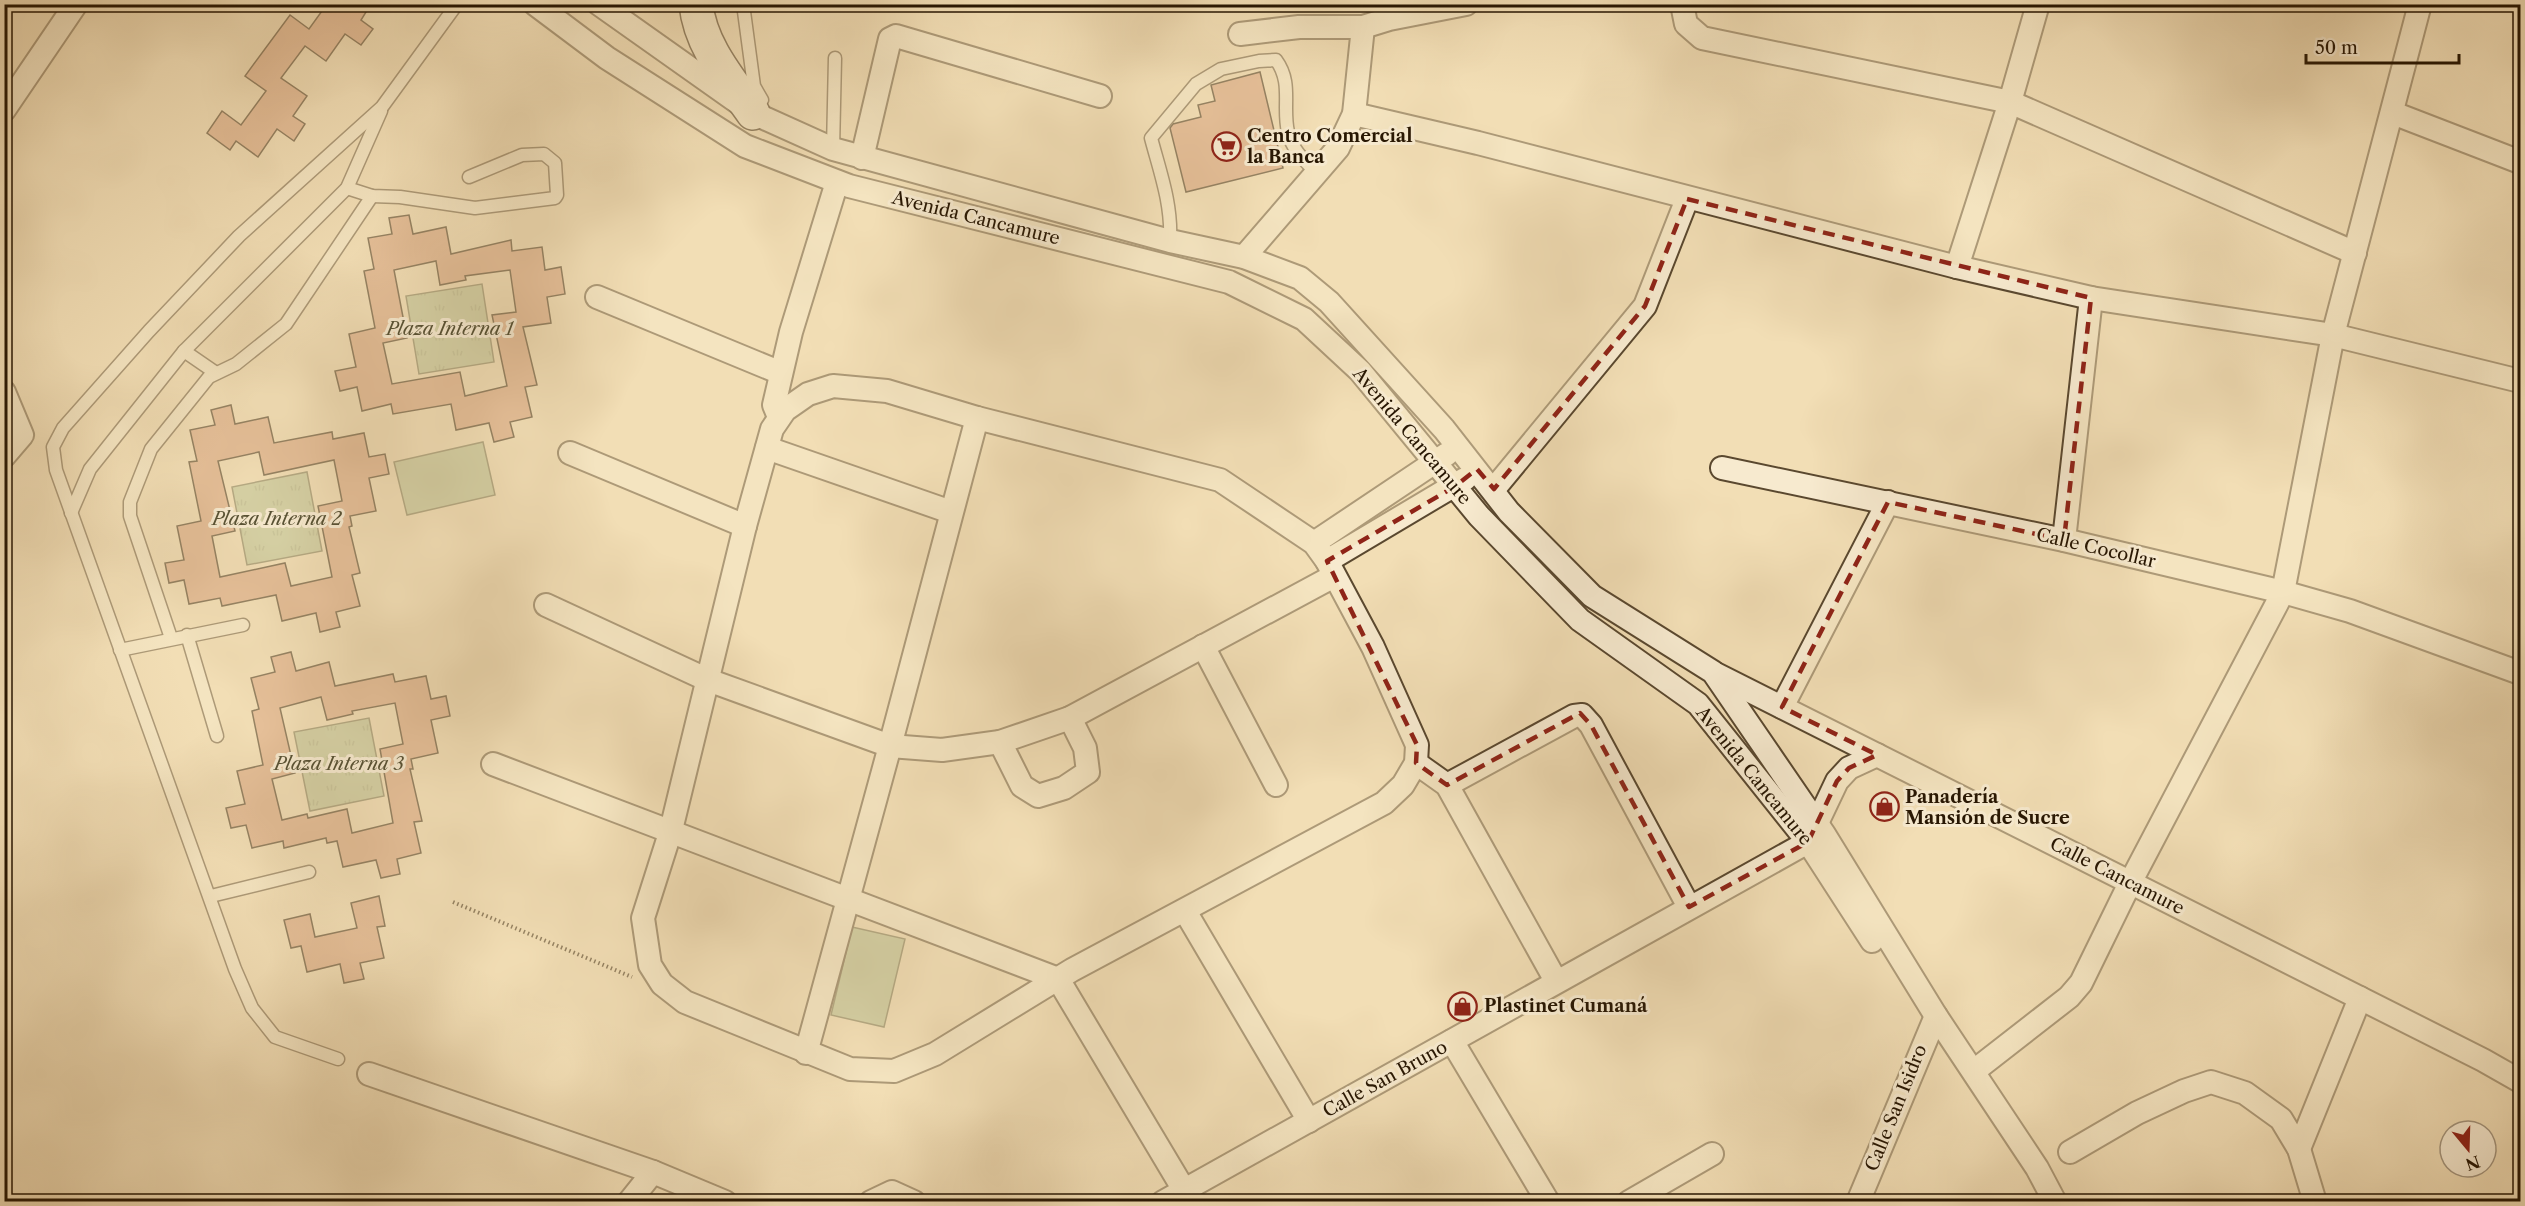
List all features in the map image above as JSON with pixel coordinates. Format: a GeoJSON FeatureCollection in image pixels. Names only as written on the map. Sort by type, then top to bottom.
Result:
{"type":"FeatureCollection","features":[{"type":"Feature","properties":{"kind":"main road"},"geometry":{"type":"LineString","coordinates":[[696,4],[698,19],[712,54],[765,120]]}},
{"type":"Feature","properties":{"kind":"street"},"geometry":{"type":"LineString","coordinates":[[4,110],[76,4]]}},
{"type":"Feature","properties":{"kind":"street","name":"Avenida Cancamure"},"geometry":{"type":"LineString","coordinates":[[535,4],[607,58],[745,146],[837,182],[1229,282],[1304,319],[1360,371],[1454,487],[1580,620],[1698,704],[1813,832]]}},
{"type":"Feature","properties":{"kind":"street","name":"Avenida Cancamure"},"geometry":{"type":"LineString","coordinates":[[598,4],[765,120],[833,149],[984,188],[1170,241],[1244,257],[1300,278],[1329,302],[1457,445],[1494,489],[1509,512],[1592,596],[1713,672],[1932,1022],[1974,1071],[2037,1168],[2055,1202]]}},
{"type":"Feature","properties":{"kind":"street"},"geometry":{"type":"LineString","coordinates":[[1240,34],[1299,27],[1363,27],[1389,19],[1466,4]]}},
{"type":"Feature","properties":{"kind":"street"},"geometry":{"type":"LineString","coordinates":[[1682,4],[1686,24],[1702,38],[2010,102],[2355,252]]}},
{"type":"Feature","properties":{"kind":"street"},"geometry":{"type":"LineString","coordinates":[[1957,267],[2010,102],[2038,4]]}},
{"type":"Feature","properties":{"kind":"street"},"geometry":{"type":"LineString","coordinates":[[1974,1071],[2069,997],[2081,983],[2130,883],[2283,592],[2333,335],[2394,113],[2420,4]]}},
{"type":"Feature","properties":{"kind":"street"},"geometry":{"type":"LineString","coordinates":[[1244,257],[1338,148],[1354,114],[1363,27]]}},
{"type":"Feature","properties":{"kind":"street"},"geometry":{"type":"LineString","coordinates":[[862,158],[890,39],[896,36],[1100,96]]}},
{"type":"Feature","properties":{"kind":"street"},"geometry":{"type":"LineString","coordinates":[[2394,113],[2520,159]]}},
{"type":"Feature","properties":{"kind":"street"},"geometry":{"type":"LineString","coordinates":[[1354,114],[1478,143],[1957,267],[2091,298],[2333,335],[2520,381]]}},
{"type":"Feature","properties":{"kind":"street"},"geometry":{"type":"LineString","coordinates":[[779,417],[774,405],[791,332],[837,182]]}},
{"type":"Feature","properties":{"kind":"street"},"geometry":{"type":"LineString","coordinates":[[1494,489],[1646,306],[1688,199]]}},
{"type":"Feature","properties":{"kind":"street"},"geometry":{"type":"LineString","coordinates":[[597,297],[782,373]]}},
{"type":"Feature","properties":{"kind":"street"},"geometry":{"type":"LineString","coordinates":[[2064,540],[2091,298]]}},
{"type":"Feature","properties":{"kind":"street"},"geometry":{"type":"LineString","coordinates":[[833,386],[887,391],[976,418],[1220,480],[1325,560],[1373,647],[1417,745],[1416,763],[1403,785],[1384,803],[1058,979],[935,1054],[894,1071],[850,1069],[684,1002],[662,984],[657,975],[647,954],[643,918],[671,830],[766,448],[772,429],[779,417],[808,394],[833,386]]}},
{"type":"Feature","properties":{"kind":"street"},"geometry":{"type":"LineString","coordinates":[[4,392],[22,435],[4,456]]}},
{"type":"Feature","properties":{"kind":"street"},"geometry":{"type":"LineString","coordinates":[[806,1053],[847,898],[891,746],[976,418]]}},
{"type":"Feature","properties":{"kind":"street"},"geometry":{"type":"LineString","coordinates":[[1325,560],[1393,489],[1457,445]]}},
{"type":"Feature","properties":{"kind":"street"},"geometry":{"type":"LineString","coordinates":[[766,448],[951,512]]}},
{"type":"Feature","properties":{"kind":"street"},"geometry":{"type":"LineString","coordinates":[[570,453],[745,526]]}},
{"type":"Feature","properties":{"kind":"street","name":"Calle Cocollar"},"geometry":{"type":"LineString","coordinates":[[1722,468],[2064,540],[2283,592],[2350,611],[2520,673]]}},
{"type":"Feature","properties":{"kind":"street"},"geometry":{"type":"LineString","coordinates":[[546,605],[708,680],[891,746],[942,750],[1000,742],[1070,718],[1203,646],[1325,560],[1454,487],[1477,469]]}},
{"type":"Feature","properties":{"kind":"street"},"geometry":{"type":"LineString","coordinates":[[1393,489],[1408,512]]}},
{"type":"Feature","properties":{"kind":"street"},"geometry":{"type":"LineString","coordinates":[[1782,707],[1888,502]]}},
{"type":"Feature","properties":{"kind":"street"},"geometry":{"type":"LineString","coordinates":[[1203,646],[1276,785]]}},
{"type":"Feature","properties":{"kind":"street","name":"Calle Cancamure"},"geometry":{"type":"LineString","coordinates":[[1713,672],[2520,1081]]}},
{"type":"Feature","properties":{"kind":"street"},"geometry":{"type":"LineString","coordinates":[[1447,785],[1574,716],[1582,715],[1591,725],[1689,908]]}},
{"type":"Feature","properties":{"kind":"street"},"geometry":{"type":"LineString","coordinates":[[1000,742],[1022,786],[1038,796],[1064,788],[1088,772],[1085,748],[1070,718]]}},
{"type":"Feature","properties":{"kind":"street"},"geometry":{"type":"LineString","coordinates":[[1813,832],[1837,781],[1850,768],[1877,755]]}},
{"type":"Feature","properties":{"kind":"street"},"geometry":{"type":"LineString","coordinates":[[1416,763],[1447,785],[1556,981]]}},
{"type":"Feature","properties":{"kind":"street"},"geometry":{"type":"LineString","coordinates":[[493,764],[1058,979],[1184,1190]]}},
{"type":"Feature","properties":{"kind":"street","name":"Calle San Bruno"},"geometry":{"type":"LineString","coordinates":[[1163,1202],[1689,908],[1813,832]]}},
{"type":"Feature","properties":{"kind":"street"},"geometry":{"type":"LineString","coordinates":[[1185,911],[1309,1121]]}},
{"type":"Feature","properties":{"kind":"street"},"geometry":{"type":"LineString","coordinates":[[2299,1149],[2360,998]]}},
{"type":"Feature","properties":{"kind":"street","name":"Calle San Isidro"},"geometry":{"type":"LineString","coordinates":[[1858,1202],[1932,1022]]}},
{"type":"Feature","properties":{"kind":"street"},"geometry":{"type":"LineString","coordinates":[[1452,1041],[1548,1202]]}},
{"type":"Feature","properties":{"kind":"street"},"geometry":{"type":"LineString","coordinates":[[369,1074],[653,1172],[724,1202]]}},
{"type":"Feature","properties":{"kind":"street"},"geometry":{"type":"LineString","coordinates":[[2070,1152],[2137,1113],[2184,1091],[2211,1082],[2245,1093],[2281,1119],[2299,1149],[2315,1202]]}},
{"type":"Feature","properties":{"kind":"street"},"geometry":{"type":"LineString","coordinates":[[1629,1202],[1712,1154]]}},
{"type":"Feature","properties":{"kind":"street"},"geometry":{"type":"LineString","coordinates":[[629,1202],[653,1172]]}},
{"type":"Feature","properties":{"kind":"street"},"geometry":{"type":"LineString","coordinates":[[871,1202],[892,1192],[914,1202]]}},
{"type":"Feature","properties":{"kind":"lane"},"geometry":{"type":"LineString","coordinates":[[338,1059],[275,1037],[252,1008],[235,969],[211,896],[71,513],[56,470],[53,447],[63,428],[149,331],[239,236],[382,107],[457,4]]}},
{"type":"Feature","properties":{"kind":"lane"},"geometry":{"type":"LineString","coordinates":[[743,4],[754,86],[765,120]]}},
{"type":"Feature","properties":{"kind":"lane"},"geometry":{"type":"LineString","coordinates":[[833,149],[835,58]]}},
{"type":"Feature","properties":{"kind":"lane"},"geometry":{"type":"LineString","coordinates":[[1170,241],[1171,217],[1168,200],[1150,138],[1196,84],[1221,69],[1276,60],[1285,73],[1288,132],[1298,155],[1317,173]]}},
{"type":"Feature","properties":{"kind":"lane"},"geometry":{"type":"LineString","coordinates":[[71,513],[90,469],[184,351],[347,188],[382,107]]}},
{"type":"Feature","properties":{"kind":"lane"},"geometry":{"type":"LineString","coordinates":[[347,188],[372,196],[400,197],[475,208],[555,198],[558,195],[555,163],[544,154],[522,155],[469,177]]}},
{"type":"Feature","properties":{"kind":"lane"},"geometry":{"type":"LineString","coordinates":[[171,638],[130,516],[130,502],[151,449],[209,377],[236,364],[286,324],[372,196]]}},
{"type":"Feature","properties":{"kind":"lane"},"geometry":{"type":"LineString","coordinates":[[184,351],[216,373]]}},
{"type":"Feature","properties":{"kind":"lane"},"geometry":{"type":"LineString","coordinates":[[120,650],[243,625]]}},
{"type":"Feature","properties":{"kind":"lane"},"geometry":{"type":"LineString","coordinates":[[187,635],[217,736]]}},
{"type":"Feature","properties":{"kind":"lane"},"geometry":{"type":"LineString","coordinates":[[211,896],[309,872]]}},
{"type":"Feature","properties":{"kind":"path"},"geometry":{"type":"LineString","coordinates":[[453,902],[624,975],[637,978],[657,975]]}},
{"type":"Feature","properties":{"kind":"highlighted area"},"geometry":{"type":"Polygon","coordinates":[[[1687,199],[2091,298],[2064,540],[1888,502],[1782,707],[1877,755],[1849,768],[1837,781],[1808,842],[1689,907],[1591,725],[1580,713],[1447,785],[1416,763],[1417,745],[1327,561],[1454,487],[1477,469],[1494,489],[1645,306],[1687,199]]]}},
{"type":"Feature","properties":{"kind":"green space","name":"Plaza Interna 1"},"geometry":{"type":"Polygon","coordinates":[[[482,284],[494,362],[419,374],[406,296],[482,284]]]}},
{"type":"Feature","properties":{"kind":"green space"},"geometry":{"type":"Polygon","coordinates":[[[483,442],[495,495],[407,515],[394,462],[483,442]]]}},
{"type":"Feature","properties":{"kind":"green space","name":"Plaza Interna 2"},"geometry":{"type":"Polygon","coordinates":[[[307,472],[322,551],[247,565],[232,487],[307,472]]]}},
{"type":"Feature","properties":{"kind":"green space","name":"Plaza Interna 3"},"geometry":{"type":"Polygon","coordinates":[[[369,718],[384,796],[310,811],[294,732],[369,718]]]}},
{"type":"Feature","properties":{"kind":"green space"},"geometry":{"type":"Polygon","coordinates":[[[852,927],[905,939],[884,1027],[831,1015],[852,927]]]}},
{"type":"Feature","properties":{"kind":"building"},"geometry":{"type":"Polygon","coordinates":[[[327,4],[371,4],[361,20],[373,29],[361,45],[345,34],[326,61],[305,46],[281,78],[307,96],[293,116],[305,124],[294,141],[277,129],[258,157],[236,141],[230,150],[207,133],[222,111],[241,125],[266,91],[245,76],[290,15],[309,29],[327,4]]]}},
{"type":"Feature","properties":{"kind":"building","name":"Centro Comercial la Banca"},"geometry":{"type":"Polygon","coordinates":[[[1260,72],[1283,168],[1186,192],[1170,128],[1173,124],[1201,117],[1198,105],[1215,101],[1211,85],[1260,72]]]}},
{"type":"Feature","properties":{"kind":"building"},"geometry":{"type":"Polygon","coordinates":[[[409,215],[413,234],[446,227],[451,254],[511,240],[512,251],[542,247],[545,270],[561,267],[565,294],[547,297],[551,323],[523,327],[537,385],[525,387],[532,417],[510,422],[514,437],[494,442],[489,423],[456,430],[451,404],[393,414],[391,404],[362,411],[357,387],[340,391],[335,371],[356,367],[349,334],[375,328],[364,271],[374,269],[368,238],[392,234],[389,218],[409,215]],[[436,261],[394,270],[407,338],[383,343],[392,384],[460,372],[465,396],[507,386],[492,315],[516,312],[510,270],[465,276],[466,280],[440,285],[436,261]]]}},
{"type":"Feature","properties":{"kind":"building"},"geometry":{"type":"Polygon","coordinates":[[[231,405],[235,424],[268,417],[274,443],[332,432],[333,439],[364,433],[369,457],[385,454],[389,474],[369,478],[376,511],[350,516],[352,526],[349,527],[360,573],[352,575],[360,606],[336,612],[340,627],[320,632],[316,613],[282,621],[276,595],[222,606],[220,598],[189,604],[184,580],[169,583],[165,563],[184,560],[177,526],[201,521],[189,462],[197,461],[190,430],[215,425],[211,410],[231,405]],[[259,452],[218,461],[235,531],[212,536],[220,577],[285,563],[291,586],[332,577],[318,506],[342,501],[334,460],[264,475],[259,452]]]}},
{"type":"Feature","properties":{"kind":"building"},"geometry":{"type":"Polygon","coordinates":[[[291,652],[296,671],[329,662],[335,686],[393,674],[395,682],[426,676],[431,699],[446,696],[450,716],[431,720],[438,753],[411,759],[413,769],[410,769],[422,821],[414,822],[421,853],[397,859],[400,874],[381,878],[376,860],[343,867],[337,841],[327,843],[326,838],[284,848],[283,841],[252,848],[246,825],[231,828],[226,808],[245,804],[237,771],[263,765],[252,711],[259,709],[251,678],[275,672],[271,657],[291,652]],[[321,697],[280,708],[295,773],[272,779],[282,820],[307,814],[308,818],[347,809],[352,833],[393,823],[380,749],[403,744],[395,703],[352,711],[353,714],[327,720],[321,697]]]}},
{"type":"Feature","properties":{"kind":"building"},"geometry":{"type":"Polygon","coordinates":[[[379,896],[385,926],[377,927],[384,958],[360,963],[364,979],[344,983],[340,964],[307,972],[301,946],[291,948],[284,920],[310,914],[315,937],[357,928],[351,903],[379,896]]]}},
{"type":"Feature","properties":{"kind":"place","name":"Centro Comercial la Banca"},"geometry":{"type":"Point","coordinates":[1226,146]}},
{"type":"Feature","properties":{"kind":"place","name":"Panadería Mansión de Sucre"},"geometry":{"type":"Point","coordinates":[1884,807]}},
{"type":"Feature","properties":{"kind":"place","name":"Plastinet Cumaná"},"geometry":{"type":"Point","coordinates":[1463,1006]}}]}
